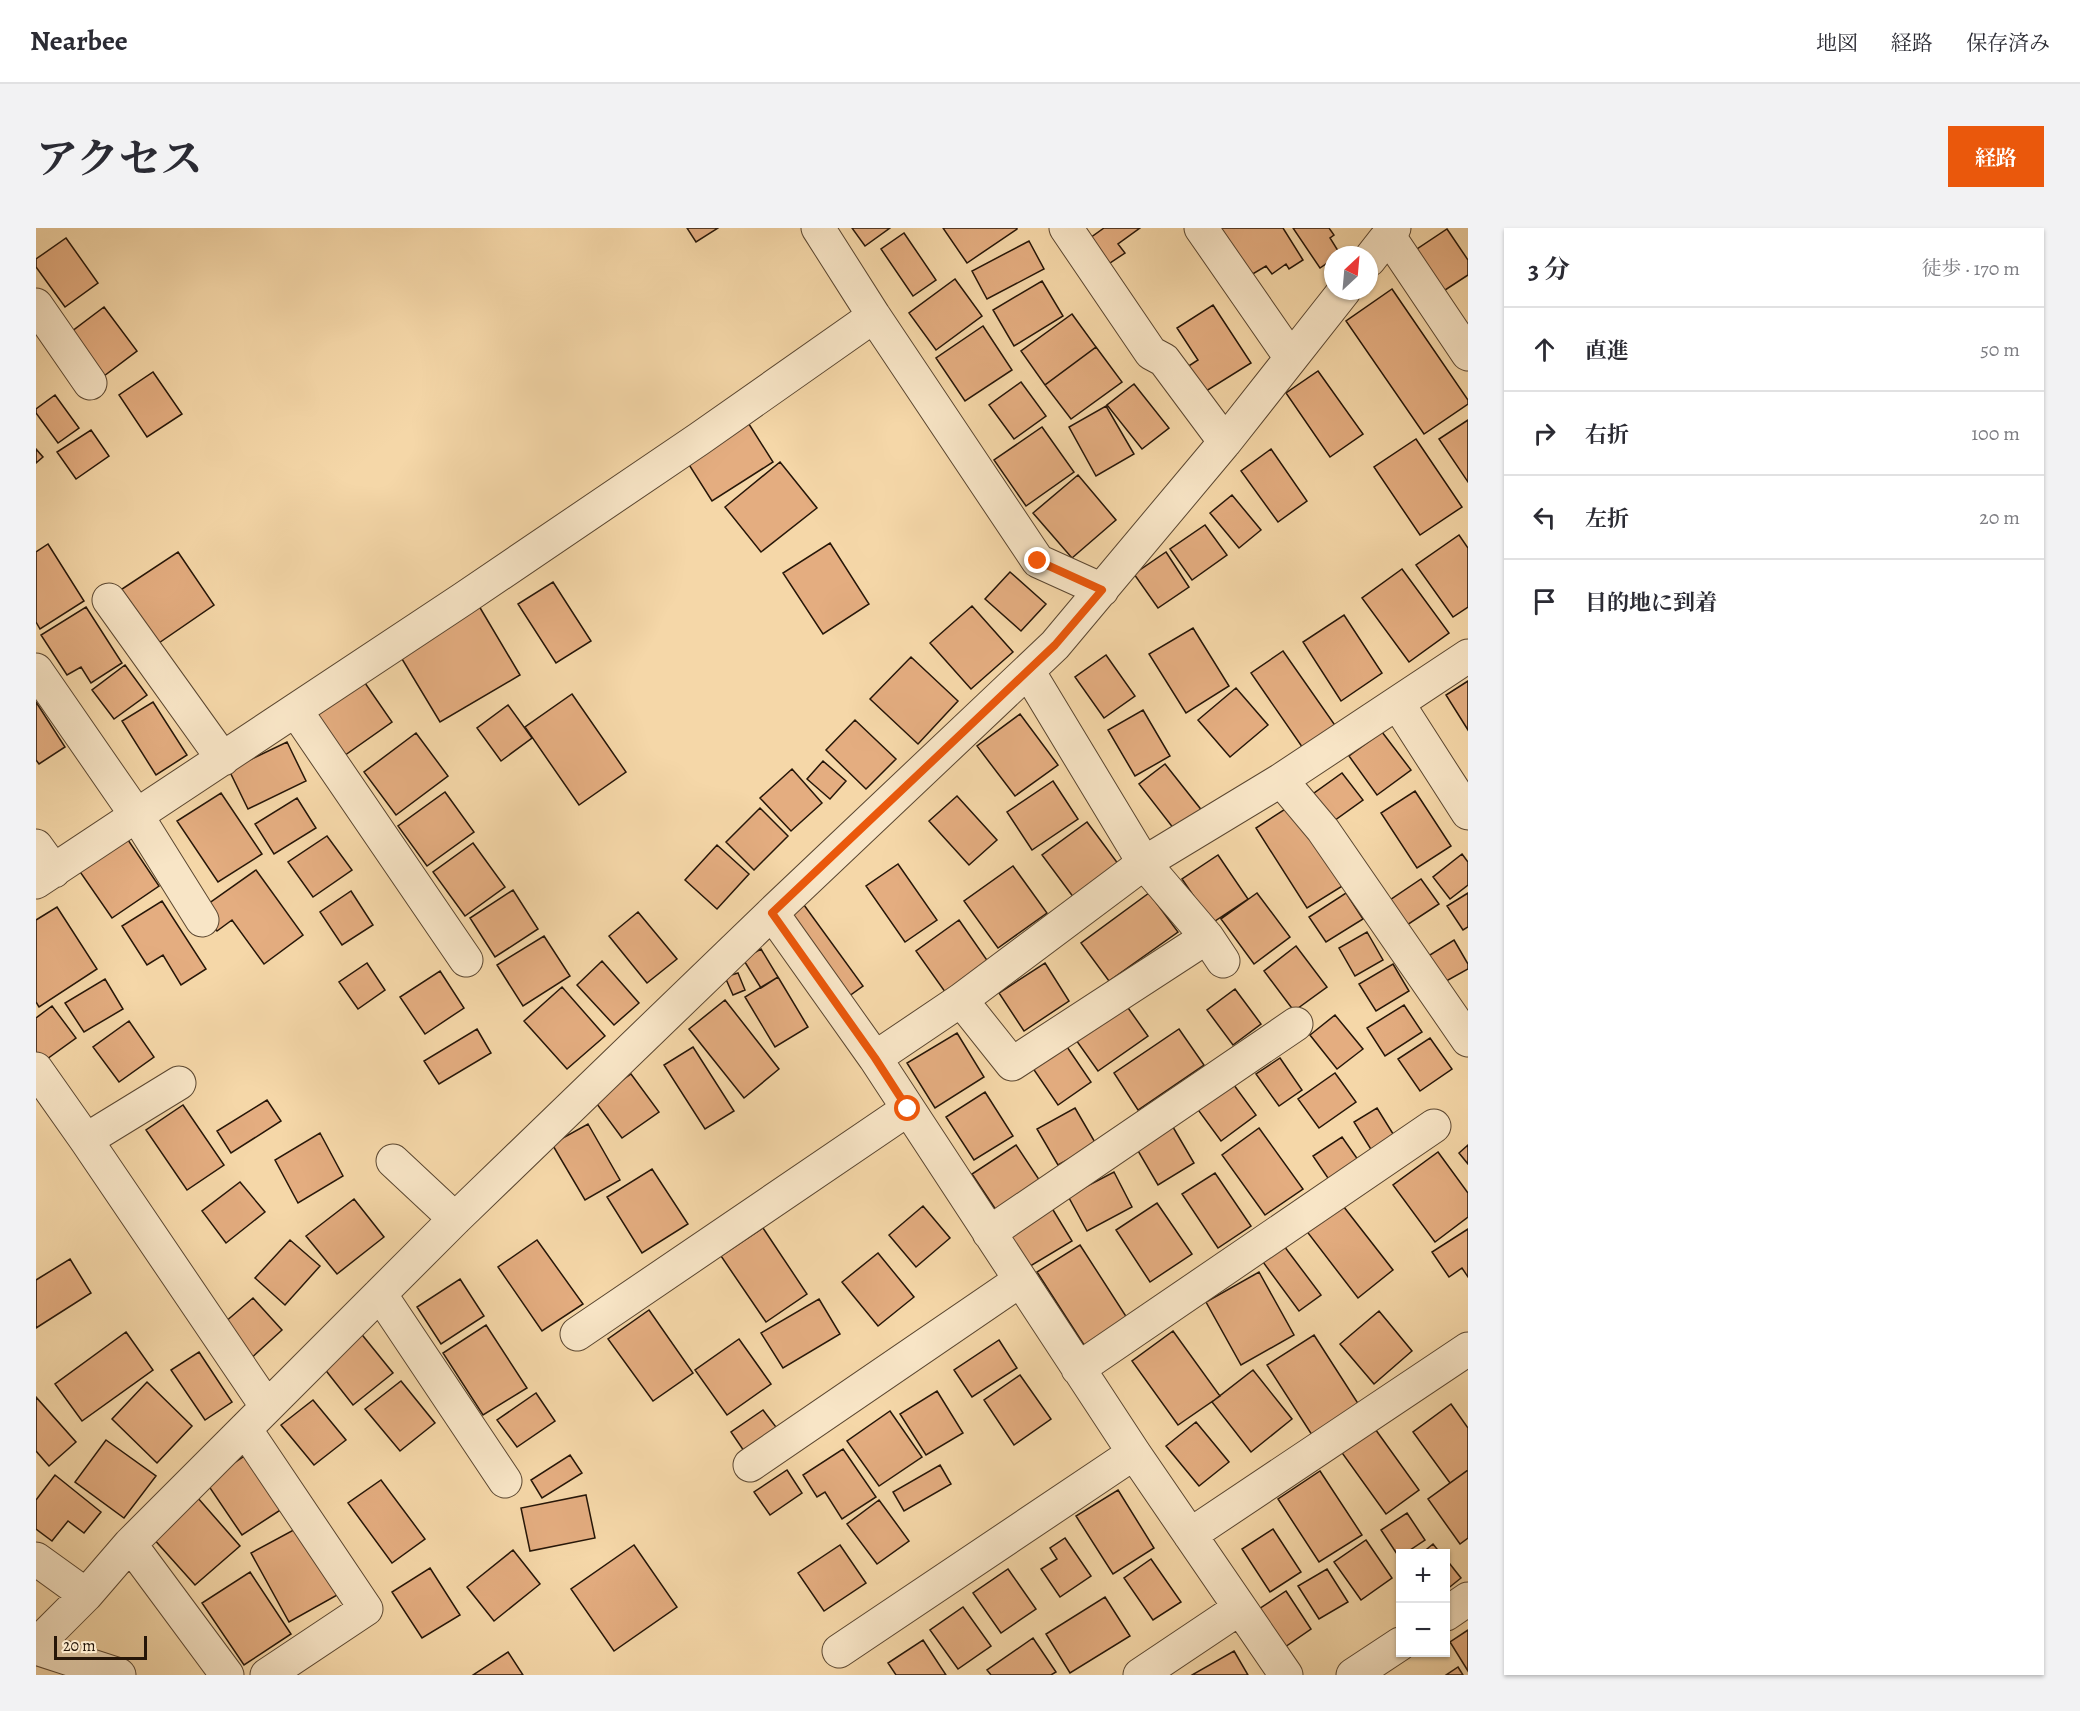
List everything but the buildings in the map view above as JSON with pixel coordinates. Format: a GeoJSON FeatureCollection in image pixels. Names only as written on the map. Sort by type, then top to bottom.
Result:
{"type":"FeatureCollection","features":[{"type":"Feature","properties":{"kind":"street"},"geometry":{"type":"LineString","coordinates":[[818,228],[1038,561],[1102,590]]}},
{"type":"Feature","properties":{"kind":"street"},"geometry":{"type":"LineString","coordinates":[[1066,228],[1151,353],[1164,360],[1225,442]]}},
{"type":"Feature","properties":{"kind":"street"},"geometry":{"type":"LineString","coordinates":[[1201,228],[1291,358]]}},
{"type":"Feature","properties":{"kind":"street"},"geometry":{"type":"LineString","coordinates":[[1384,241],[1468,354]]}},
{"type":"Feature","properties":{"kind":"street"},"geometry":{"type":"LineString","coordinates":[[119,1675],[36,1646],[86,1595],[130,1544],[455,1219],[772,913],[1055,645],[1225,442],[1337,300]]}},
{"type":"Feature","properties":{"kind":"street"},"geometry":{"type":"LineString","coordinates":[[36,305],[90,383]]}},
{"type":"Feature","properties":{"kind":"street"},"geometry":{"type":"LineString","coordinates":[[42,866],[137,816],[296,711],[689,446],[874,316]]}},
{"type":"Feature","properties":{"kind":"street"},"geometry":{"type":"LineString","coordinates":[[109,600],[223,759]]}},
{"type":"Feature","properties":{"kind":"street"},"geometry":{"type":"LineString","coordinates":[[875,1058],[961,1000],[1144,863],[1281,780],[1468,656]]}},
{"type":"Feature","properties":{"kind":"street"},"geometry":{"type":"LineString","coordinates":[[36,670],[137,816],[202,920]]}},
{"type":"Feature","properties":{"kind":"street"},"geometry":{"type":"LineString","coordinates":[[961,1000],[1012,1064],[1215,949],[1144,863],[1028,671]]}},
{"type":"Feature","properties":{"kind":"street"},"geometry":{"type":"LineString","coordinates":[[1398,704],[1468,813]]}},
{"type":"Feature","properties":{"kind":"street"},"geometry":{"type":"LineString","coordinates":[[296,711],[466,960]]}},
{"type":"Feature","properties":{"kind":"street"},"geometry":{"type":"LineString","coordinates":[[1281,780],[1323,830],[1468,1040]]}},
{"type":"Feature","properties":{"kind":"street"},"geometry":{"type":"LineString","coordinates":[[772,913],[875,1058],[1019,1281],[1287,1675]]}},
{"type":"Feature","properties":{"kind":"street"},"geometry":{"type":"LineString","coordinates":[[989,1233],[1296,1024]]}},
{"type":"Feature","properties":{"kind":"street"},"geometry":{"type":"LineString","coordinates":[[36,1070],[86,1140],[256,1418],[366,1609],[267,1675]]}},
{"type":"Feature","properties":{"kind":"street"},"geometry":{"type":"LineString","coordinates":[[86,1140],[179,1083]]}},
{"type":"Feature","properties":{"kind":"street"},"geometry":{"type":"LineString","coordinates":[[577,1334],[908,1109]]}},
{"type":"Feature","properties":{"kind":"street"},"geometry":{"type":"LineString","coordinates":[[1078,1369],[1434,1126]]}},
{"type":"Feature","properties":{"kind":"street"},"geometry":{"type":"LineString","coordinates":[[393,1161],[455,1219]]}},
{"type":"Feature","properties":{"kind":"street"},"geometry":{"type":"LineString","coordinates":[[750,1465],[1019,1281]]}},
{"type":"Feature","properties":{"kind":"street"},"geometry":{"type":"LineString","coordinates":[[380,1294],[506,1481]]}},
{"type":"Feature","properties":{"kind":"street"},"geometry":{"type":"LineString","coordinates":[[1190,1535],[1468,1348]]}},
{"type":"Feature","properties":{"kind":"street"},"geometry":{"type":"LineString","coordinates":[[839,1651],[1134,1453]]}},
{"type":"Feature","properties":{"kind":"street"},"geometry":{"type":"LineString","coordinates":[[130,1544],[227,1675]]}},
{"type":"Feature","properties":{"kind":"street"},"geometry":{"type":"LineString","coordinates":[[36,1558],[86,1595]]}},
{"type":"Feature","properties":{"kind":"street"},"geometry":{"type":"LineString","coordinates":[[1450,1611],[1468,1599]]}},
{"type":"Feature","properties":{"kind":"street"},"geometry":{"type":"LineString","coordinates":[[1140,1675],[1240,1608]]}},
{"type":"Feature","properties":{"kind":"street"},"geometry":{"type":"LineString","coordinates":[[1353,1675],[1396,1647]]}},
{"type":"Feature","properties":{"kind":"route"},"geometry":{"type":"LineString","coordinates":[[908,1109],[875,1058],[772,913],[1055,645],[1102,590],[1038,561]]}}]}
